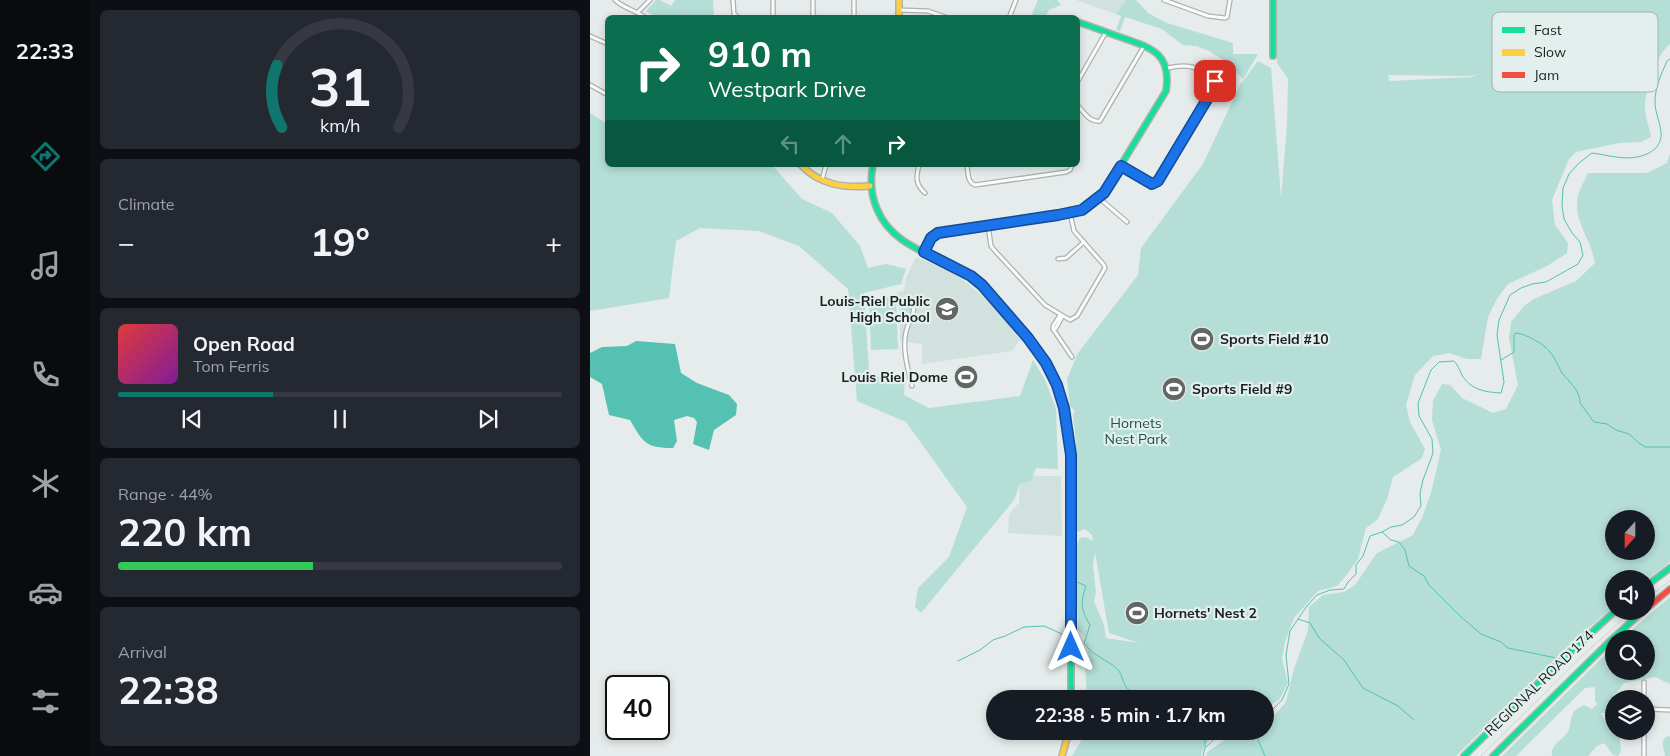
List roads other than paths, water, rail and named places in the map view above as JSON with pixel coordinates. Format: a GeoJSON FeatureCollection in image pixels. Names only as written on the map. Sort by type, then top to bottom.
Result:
{"type":"FeatureCollection","features":[{"type":"Feature","properties":{"kind":"main road"},"geometry":{"type":"LineString","coordinates":[[899,0],[899,15]]}},
{"type":"Feature","properties":{"kind":"main road"},"geometry":{"type":"LineString","coordinates":[[1273,0],[1274,56]]}},
{"type":"Feature","properties":{"kind":"main road"},"geometry":{"type":"LineString","coordinates":[[924,252],[931,238],[938,233],[1070,213],[1087,208],[1100,198],[1166,91],[1168,68],[1165,61],[1158,54],[1144,46],[1080,23]]}},
{"type":"Feature","properties":{"kind":"main road"},"geometry":{"type":"LineString","coordinates":[[803,167],[808,172],[833,185],[846,187],[870,186]]}},
{"type":"Feature","properties":{"kind":"main road"},"geometry":{"type":"LineString","coordinates":[[873,167],[870,186],[875,207],[887,228],[898,239],[971,276],[982,285],[1028,338],[1046,363],[1057,385],[1064,408],[1071,455],[1071,690]]}},
{"type":"Feature","properties":{"kind":"main road"},"geometry":{"type":"LineString","coordinates":[[1655,579],[1670,568]]}},
{"type":"Feature","properties":{"kind":"main road","name":"REGIONAL ROAD 174"},"geometry":{"type":"LineString","coordinates":[[1655,602],[1670,589]]}},
{"type":"Feature","properties":{"kind":"main road","name":"REGIONAL ROAD 174"},"geometry":{"type":"LineString","coordinates":[[1464,756],[1605,620]]}},
{"type":"Feature","properties":{"kind":"main road","name":"REGIONAL ROAD 174"},"geometry":{"type":"LineString","coordinates":[[1492,756],[1634,620]]}},
{"type":"Feature","properties":{"kind":"main road"},"geometry":{"type":"LineString","coordinates":[[1062,756],[1066,740]]}},
{"type":"Feature","properties":{"kind":"street"},"geometry":{"type":"LineString","coordinates":[[616,0],[642,15]]}},
{"type":"Feature","properties":{"kind":"street"},"geometry":{"type":"LineString","coordinates":[[638,12],[650,0]]}},
{"type":"Feature","properties":{"kind":"street"},"geometry":{"type":"LineString","coordinates":[[733,0],[735,15]]}},
{"type":"Feature","properties":{"kind":"street"},"geometry":{"type":"LineString","coordinates":[[773,0],[773,15]]}},
{"type":"Feature","properties":{"kind":"street"},"geometry":{"type":"LineString","coordinates":[[813,0],[814,15]]}},
{"type":"Feature","properties":{"kind":"street"},"geometry":{"type":"LineString","coordinates":[[854,0],[854,15]]}},
{"type":"Feature","properties":{"kind":"street"},"geometry":{"type":"LineString","coordinates":[[1010,15],[1016,0]]}},
{"type":"Feature","properties":{"kind":"street"},"geometry":{"type":"LineString","coordinates":[[1164,0],[1208,16],[1225,18],[1230,9],[1230,0]]}},
{"type":"Feature","properties":{"kind":"street"},"geometry":{"type":"LineString","coordinates":[[899,10],[928,11],[939,15]]}},
{"type":"Feature","properties":{"kind":"street"},"geometry":{"type":"LineString","coordinates":[[1080,78],[1106,32]]}},
{"type":"Feature","properties":{"kind":"street"},"geometry":{"type":"LineString","coordinates":[[590,36],[605,43]]}},
{"type":"Feature","properties":{"kind":"street"},"geometry":{"type":"LineString","coordinates":[[1080,108],[1089,118],[1094,121],[1100,121],[1144,46]]}},
{"type":"Feature","properties":{"kind":"street"},"geometry":{"type":"LineString","coordinates":[[1121,166],[1152,184],[1158,181],[1215,86],[1214,78],[1196,68],[1186,65],[1168,68]]}},
{"type":"Feature","properties":{"kind":"street"},"geometry":{"type":"LineString","coordinates":[[590,85],[605,93]]}},
{"type":"Feature","properties":{"kind":"street"},"geometry":{"type":"LineString","coordinates":[[822,180],[825,167]]}},
{"type":"Feature","properties":{"kind":"street"},"geometry":{"type":"LineString","coordinates":[[919,167],[916,179],[920,189],[925,193]]}},
{"type":"Feature","properties":{"kind":"street"},"geometry":{"type":"LineString","coordinates":[[967,167],[969,180],[971,184],[975,185],[1066,172],[1071,167]]}},
{"type":"Feature","properties":{"kind":"street"},"geometry":{"type":"LineString","coordinates":[[1100,198],[1127,222]]}},
{"type":"Feature","properties":{"kind":"street"},"geometry":{"type":"LineString","coordinates":[[988,226],[991,246],[996,252],[1045,306],[1070,320],[1075,318],[1105,268],[1104,264],[1074,230],[1070,213]]}},
{"type":"Feature","properties":{"kind":"street"},"geometry":{"type":"LineString","coordinates":[[1058,259],[1066,258],[1084,242]]}},
{"type":"Feature","properties":{"kind":"street"},"geometry":{"type":"LineString","coordinates":[[912,386],[905,335],[914,314],[914,306]]}},
{"type":"Feature","properties":{"kind":"street"},"geometry":{"type":"LineString","coordinates":[[1061,316],[1056,328],[1053,329],[1072,357]]}},
{"type":"Feature","properties":{"kind":"street"},"geometry":{"type":"LineString","coordinates":[[1644,682],[1644,690]]}},
{"type":"Feature","properties":{"kind":"street"},"geometry":{"type":"LineString","coordinates":[[1655,709],[1670,710]]}},
{"type":"Feature","properties":{"kind":"street"},"geometry":{"type":"LineString","coordinates":[[1644,740],[1644,756]]}},
{"type":"Feature","properties":{"kind":"waterway"},"geometry":{"type":"LineString","coordinates":[[1658,84],[1667,61],[1670,59]]}},
{"type":"Feature","properties":{"kind":"waterway"},"geometry":{"type":"LineString","coordinates":[[1274,708],[1282,700],[1289,684],[1286,655],[1290,631],[1307,606],[1317,595],[1330,590],[1344,589],[1356,574],[1356,565],[1363,556],[1370,536],[1391,527],[1402,525],[1414,517],[1421,506],[1420,493],[1433,453],[1432,439],[1419,416],[1418,403],[1431,370],[1439,362],[1454,361],[1462,375],[1474,387],[1484,391],[1501,393],[1504,382],[1497,335],[1499,320],[1510,295],[1532,284],[1546,282],[1578,264],[1583,255],[1580,242],[1564,219],[1562,206],[1563,188],[1569,174],[1592,153],[1632,158],[1648,154],[1655,149],[1660,141],[1661,134],[1655,106],[1656,92]]}},
{"type":"Feature","properties":{"kind":"waterway"},"geometry":{"type":"LineString","coordinates":[[1501,360],[1514,352],[1514,335],[1516,333],[1525,335],[1544,346],[1552,354],[1562,373],[1576,390],[1580,403],[1594,422],[1607,424],[1616,430],[1629,434],[1645,447],[1670,447]]}},
{"type":"Feature","properties":{"kind":"waterway"},"geometry":{"type":"LineString","coordinates":[[1382,532],[1391,540],[1399,542],[1405,550],[1409,566],[1424,576],[1429,585],[1481,634],[1501,642],[1508,648],[1556,658]]}},
{"type":"Feature","properties":{"kind":"waterway"},"geometry":{"type":"LineString","coordinates":[[1077,582],[1086,586],[1082,606],[1090,625],[1084,643],[1094,653],[1118,670],[1129,690]]}},
{"type":"Feature","properties":{"kind":"waterway"},"geometry":{"type":"LineString","coordinates":[[1298,619],[1310,623],[1320,639],[1344,660],[1363,688],[1398,706],[1414,720]]}},
{"type":"Feature","properties":{"kind":"waterway"},"geometry":{"type":"LineString","coordinates":[[958,661],[980,650],[993,640],[1024,627],[1044,626],[1062,634]]}},
{"type":"Feature","properties":{"kind":"waterway"},"geometry":{"type":"LineString","coordinates":[[1204,740],[1205,747]]}},
{"type":"Feature","properties":{"kind":"waterway"},"geometry":{"type":"LineString","coordinates":[[1203,756],[1205,748],[1213,740]]}},
{"type":"Feature","properties":{"kind":"waterway"},"geometry":{"type":"LineString","coordinates":[[1258,740],[1265,756]]}},
{"type":"Feature","properties":{"kind":"tram line"},"geometry":{"type":"LineString","coordinates":[[1655,592],[1670,581]]}},
{"type":"Feature","properties":{"kind":"tram line"},"geometry":{"type":"LineString","coordinates":[[1481,756],[1585,653],[1622,620]]}},
{"type":"Feature","properties":{"kind":"place","name":"Louis-Riel Public High School"},"geometry":{"type":"Point","coordinates":[947,309]}},
{"type":"Feature","properties":{"kind":"place","name":"Sports Field #10"},"geometry":{"type":"Point","coordinates":[1202,339]}},
{"type":"Feature","properties":{"kind":"place","name":"Louis Riel Dome"},"geometry":{"type":"Point","coordinates":[966,377]}},
{"type":"Feature","properties":{"kind":"place","name":"Sports Field #9"},"geometry":{"type":"Point","coordinates":[1174,389]}},
{"type":"Feature","properties":{"kind":"place","name":"Hornets' Nest 2"},"geometry":{"type":"Point","coordinates":[1137,613]}},
{"type":"Feature","properties":{"kind":"park label","name":"Hornets Nest Park"},"geometry":{"type":"Point","coordinates":[1136,432]}}]}
